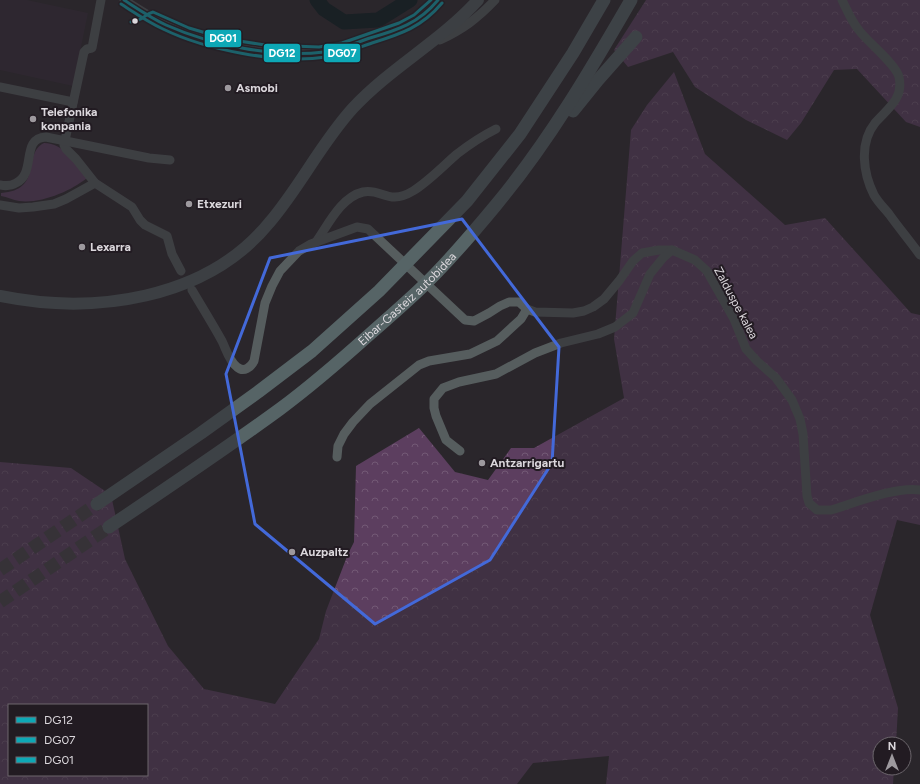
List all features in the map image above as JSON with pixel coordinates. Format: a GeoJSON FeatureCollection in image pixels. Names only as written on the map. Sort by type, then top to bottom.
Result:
{"type":"FeatureCollection","features":[{"type":"Feature","properties":{"kind":"highway","name":"Eibar-Gasteiz autobidea"},"geometry":{"type":"LineString","coordinates":[[97,504],[258,392],[312,351],[379,291],[467,201],[520,134],[573,53],[604,0]]}},
{"type":"Feature","properties":{"kind":"highway","name":"Eibar-Gasteiz autobidea"},"geometry":{"type":"LineString","coordinates":[[109,527],[281,408],[320,377],[413,295],[462,245],[497,204],[528,164],[556,124],[595,63],[631,0]]}},
{"type":"Feature","properties":{"kind":"highway"},"geometry":{"type":"LineString","coordinates":[[556,124],[569,116],[598,80],[636,38]]}},
{"type":"Feature","properties":{"kind":"main road"},"geometry":{"type":"LineString","coordinates":[[0,296],[44,303],[78,304],[115,301],[182,285],[211,272],[241,251],[270,223],[295,189],[317,155],[353,108],[388,76],[464,15],[478,0]]}},
{"type":"Feature","properties":{"kind":"street"},"geometry":{"type":"LineString","coordinates":[[101,0],[92,48],[87,49],[84,52],[64,141],[66,150],[76,159],[95,183],[132,207],[145,225],[167,236],[172,254],[181,271]]}},
{"type":"Feature","properties":{"kind":"street"},"geometry":{"type":"LineString","coordinates":[[124,0],[166,25],[197,36],[230,45],[265,51],[294,53],[325,52],[404,28],[422,17],[438,0]]}},
{"type":"Feature","properties":{"kind":"street"},"geometry":{"type":"LineString","coordinates":[[426,47],[462,30],[483,13],[495,0]]}},
{"type":"Feature","properties":{"kind":"street"},"geometry":{"type":"LineString","coordinates":[[842,0],[858,30],[891,64],[899,76],[899,88],[895,103],[875,124],[868,134],[865,147],[865,171],[874,195],[920,255]]}},
{"type":"Feature","properties":{"kind":"street"},"geometry":{"type":"LineString","coordinates":[[0,87],[73,102]]}},
{"type":"Feature","properties":{"kind":"street"},"geometry":{"type":"LineString","coordinates":[[192,290],[232,361],[242,370],[248,369],[254,361],[262,314],[276,277],[299,252],[316,242],[340,207],[352,196],[364,192],[389,198],[401,197],[414,191],[475,140],[496,129]]}},
{"type":"Feature","properties":{"kind":"street"},"geometry":{"type":"LineString","coordinates":[[0,185],[4,186],[13,184],[20,181],[25,176],[31,147],[36,139],[40,137],[149,158],[170,160]]}},
{"type":"Feature","properties":{"kind":"street"},"geometry":{"type":"LineString","coordinates":[[0,205],[19,208],[33,208],[54,204],[95,183]]}},
{"type":"Feature","properties":{"kind":"street","name":"Zalduspe kalea"},"geometry":{"type":"LineString","coordinates":[[316,242],[357,227],[368,229],[465,320],[474,321],[509,302],[519,302],[527,309],[535,312],[573,313],[584,311],[593,307],[604,299],[638,256],[652,251],[672,250],[695,260],[707,271],[734,319],[746,349],[756,361],[776,378],[792,400],[800,419],[803,434],[806,491],[809,503],[813,508],[823,511],[831,510],[890,492],[907,489],[920,490]]}},
{"type":"Feature","properties":{"kind":"street"},"geometry":{"type":"LineString","coordinates":[[460,451],[446,440],[436,416],[434,398],[443,388],[459,382],[496,374],[535,353],[560,343],[598,334],[615,327],[633,313],[650,274],[663,258],[672,250]]}},
{"type":"Feature","properties":{"kind":"street"},"geometry":{"type":"LineString","coordinates":[[337,457],[338,446],[344,434],[353,422],[370,404],[419,365],[429,361],[470,354],[497,341],[521,319],[527,309]]}},
{"type":"Feature","properties":{"kind":"highlighted area"},"geometry":{"type":"Polygon","coordinates":[[[462,219],[559,347],[552,463],[490,560],[375,624],[255,524],[226,374],[270,258],[462,219]]]}},
{"type":"Feature","properties":{"kind":"shaded area"},"geometry":{"type":"Polygon","coordinates":[[[0,0],[27,0],[88,13],[73,86],[0,70],[0,0]]]}},
{"type":"Feature","properties":{"kind":"green space"},"geometry":{"type":"Polygon","coordinates":[[[646,0],[920,0],[920,127],[906,122],[857,69],[834,70],[801,123],[787,140],[746,120],[695,87],[673,52],[628,67],[614,50],[646,0]]]}},
{"type":"Feature","properties":{"kind":"green space"},"geometry":{"type":"Polygon","coordinates":[[[674,72],[705,154],[785,225],[825,218],[911,313],[920,315],[920,525],[897,520],[870,615],[898,708],[896,736],[872,736],[872,776],[894,776],[893,784],[606,784],[609,756],[533,763],[517,784],[0,784],[0,462],[71,468],[111,495],[125,559],[168,646],[204,689],[275,704],[319,639],[326,611],[354,542],[356,466],[419,428],[455,472],[488,480],[511,448],[534,448],[624,398],[614,339],[631,130],[647,105],[674,72]]]}},
{"type":"Feature","properties":{"kind":"green space"},"geometry":{"type":"Polygon","coordinates":[[[44,143],[58,146],[63,150],[69,155],[87,178],[73,188],[55,196],[37,200],[19,201],[1,196],[1,193],[14,190],[23,185],[28,178],[34,155],[38,148],[44,143]]]}},
{"type":"Feature","properties":{"kind":"waterway"},"geometry":{"type":"LineString","coordinates":[[317,0],[324,9],[344,22],[378,20],[410,0]]}},
{"type":"Feature","properties":{"kind":"tunnel"},"geometry":{"type":"LineString","coordinates":[[0,570],[97,504]]}},
{"type":"Feature","properties":{"kind":"tunnel"},"geometry":{"type":"LineString","coordinates":[[0,602],[109,527]]}},
{"type":"Feature","properties":{"kind":"transit line","name":"DG12"},"geometry":{"type":"LineString","coordinates":[[124,0],[166,25],[184,32],[223,44],[285,53],[324,52],[336,50],[399,29],[423,15],[438,0]]}},
{"type":"Feature","properties":{"kind":"transit line","name":"DG01"},"geometry":{"type":"LineString","coordinates":[[131,22],[139,20],[153,12],[189,28],[226,39],[265,45],[319,47],[342,43],[399,23],[414,15],[431,0]]}},
{"type":"Feature","properties":{"kind":"transit line","name":"DG07"},"geometry":{"type":"LineString","coordinates":[[121,4],[157,26],[180,37],[200,43],[243,54],[286,59],[307,59],[338,54],[402,33],[419,24],[442,3]]}},
{"type":"Feature","properties":{"kind":"place","name":"Asmobi"},"geometry":{"type":"Point","coordinates":[228,88]}},
{"type":"Feature","properties":{"kind":"place","name":"Telefonika konpania"},"geometry":{"type":"Point","coordinates":[33,119]}},
{"type":"Feature","properties":{"kind":"place","name":"Etxezuri"},"geometry":{"type":"Point","coordinates":[189,204]}},
{"type":"Feature","properties":{"kind":"place","name":"Lexarra"},"geometry":{"type":"Point","coordinates":[82,247]}},
{"type":"Feature","properties":{"kind":"place","name":"Antzarrigartu"},"geometry":{"type":"Point","coordinates":[482,463]}},
{"type":"Feature","properties":{"kind":"place","name":"Auzpaltz"},"geometry":{"type":"Point","coordinates":[292,552]}}]}
